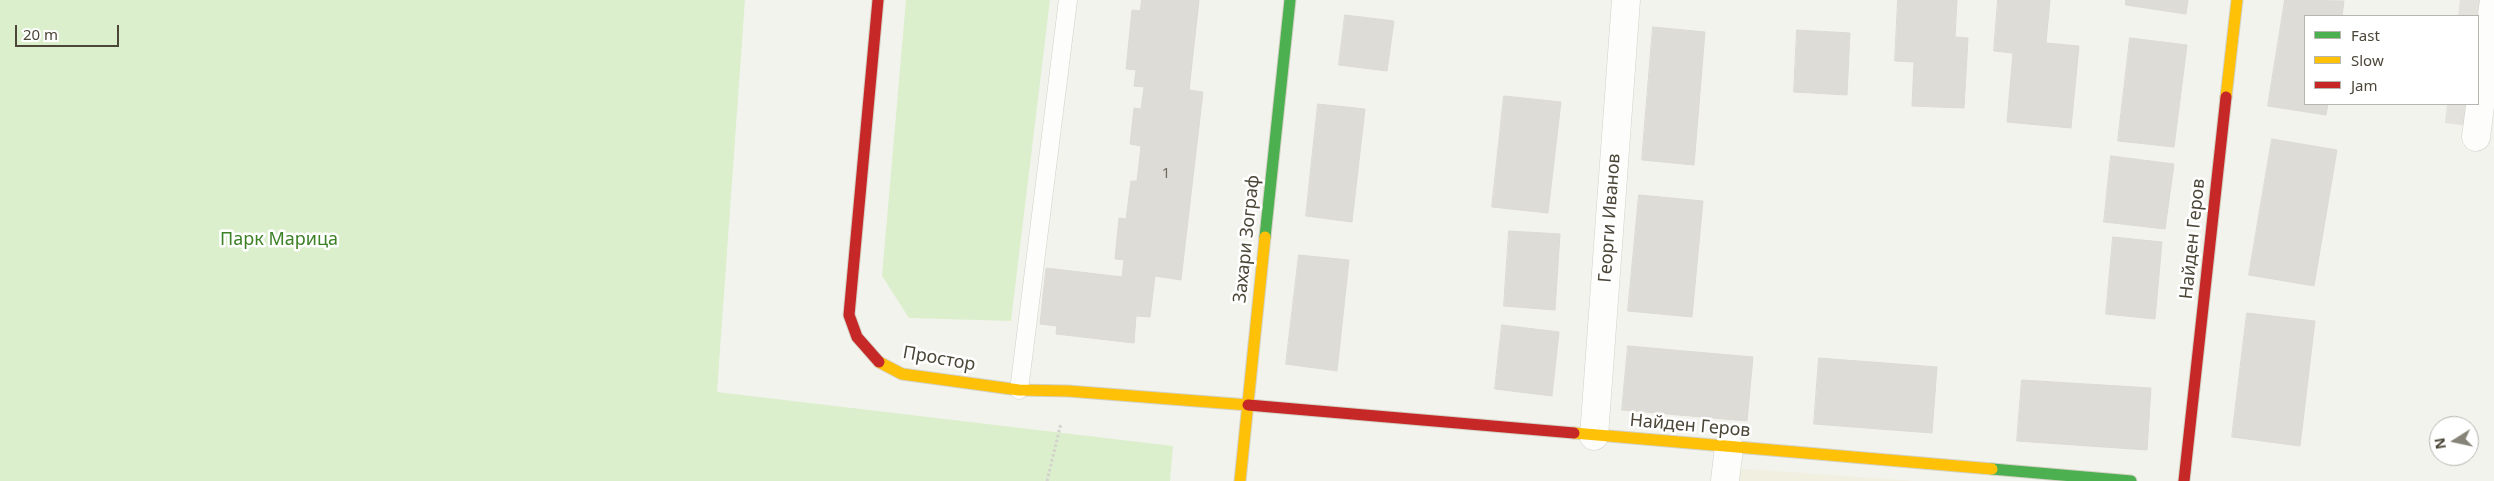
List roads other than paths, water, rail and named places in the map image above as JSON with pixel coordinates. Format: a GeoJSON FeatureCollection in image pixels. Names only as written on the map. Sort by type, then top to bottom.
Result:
{"type":"FeatureCollection","features":[{"type":"Feature","properties":{"kind":"street","name":"Простор"},"geometry":{"type":"LineString","coordinates":[[878,0],[849,315],[857,337],[878,362],[902,374],[1019,390],[1068,391],[1247,405]]}},
{"type":"Feature","properties":{"kind":"street","name":"Захари Зограф"},"geometry":{"type":"LineString","coordinates":[[1240,481],[1290,0]]}},
{"type":"Feature","properties":{"kind":"street","name":"Георги Иванов"},"geometry":{"type":"LineString","coordinates":[[1594,436],[1626,0]]}},
{"type":"Feature","properties":{"kind":"street","name":"Найден Геров"},"geometry":{"type":"LineString","coordinates":[[2184,481],[2237,0]]}},
{"type":"Feature","properties":{"kind":"street"},"geometry":{"type":"LineString","coordinates":[[2476,137],[2494,0]]}},
{"type":"Feature","properties":{"kind":"street","name":"Найден Геров"},"geometry":{"type":"LineString","coordinates":[[1247,405],[2131,481]]}},
{"type":"Feature","properties":{"kind":"street"},"geometry":{"type":"LineString","coordinates":[[1725,481],[1729,447]]}},
{"type":"Feature","properties":{"kind":"lane"},"geometry":{"type":"LineString","coordinates":[[1019,390],[1068,0]]}},
{"type":"Feature","properties":{"kind":"park label","name":"Парк Марица"},"geometry":{"type":"Point","coordinates":[279,240]}}]}
